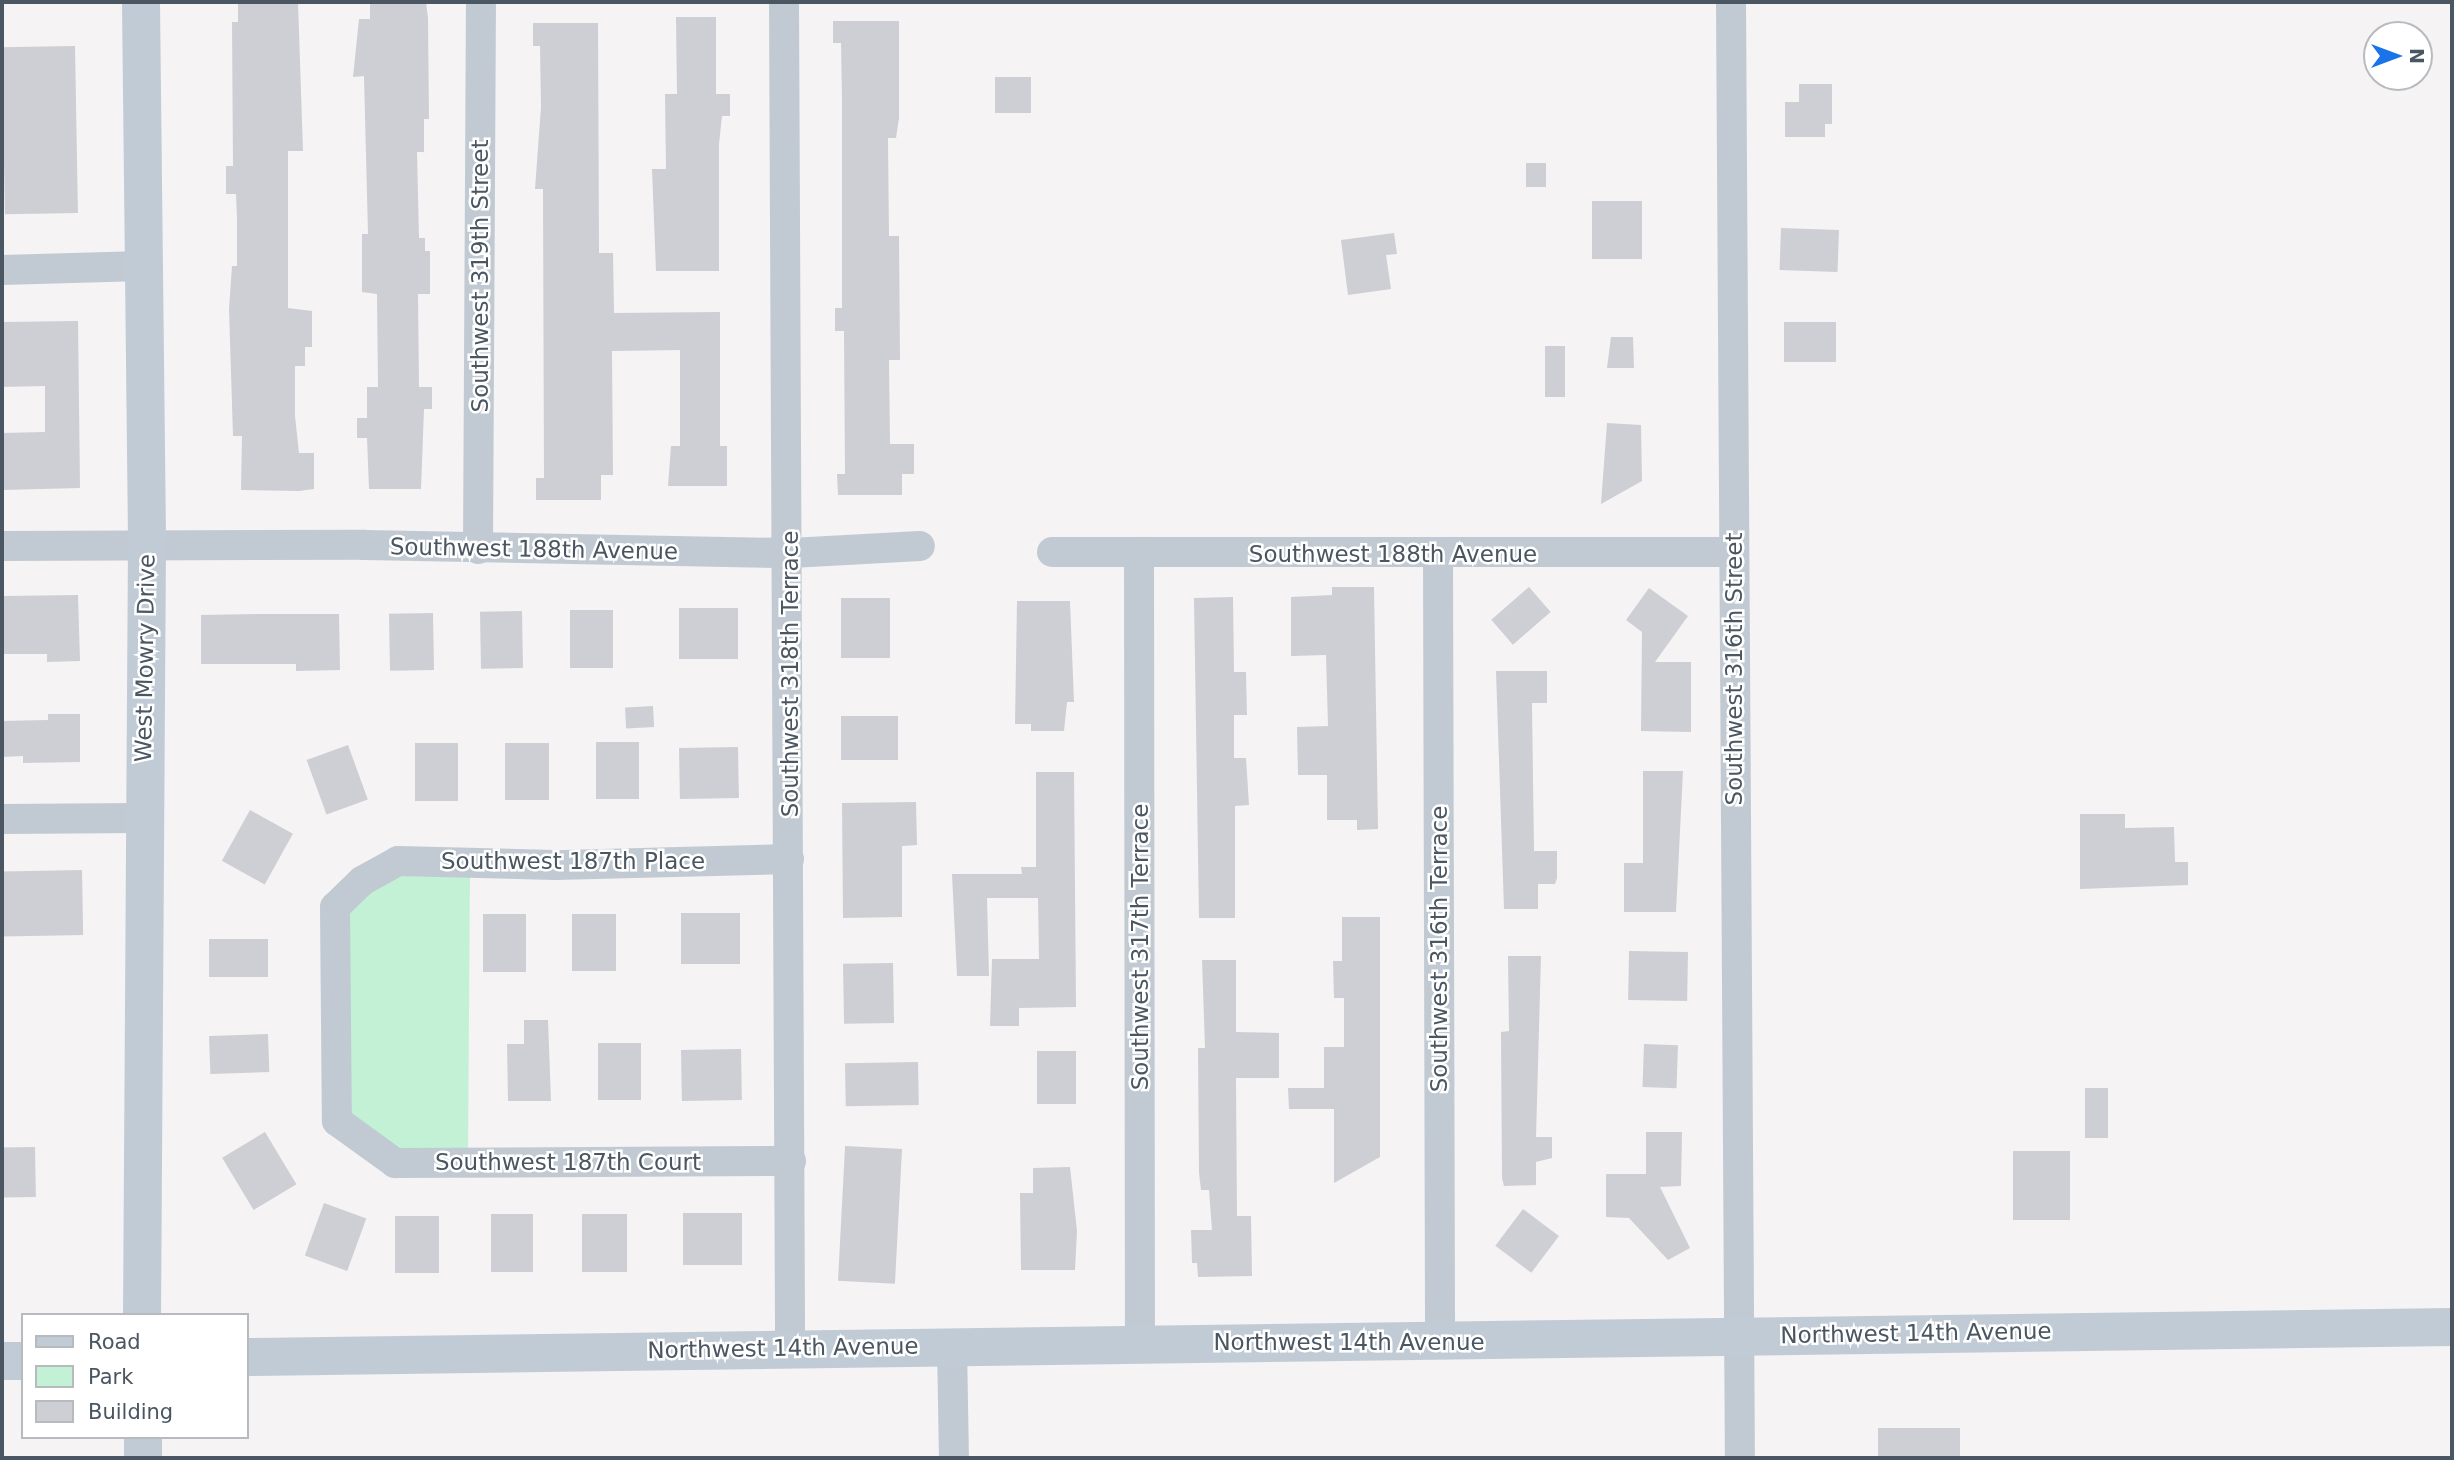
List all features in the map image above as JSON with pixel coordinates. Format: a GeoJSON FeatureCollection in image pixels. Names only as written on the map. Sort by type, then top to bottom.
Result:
{"type":"FeatureCollection","features":[{"type":"Feature","properties":{"kind":"street","name":"West Mowry Drive"},"geometry":{"type":"LineString","coordinates":[[141,2],[147,542],[141,818],[142,1313]]}},
{"type":"Feature","properties":{"kind":"street","name":"Southwest 319th Street"},"geometry":{"type":"LineString","coordinates":[[478,549],[481,2]]}},
{"type":"Feature","properties":{"kind":"street","name":"Southwest 318th Terrace"},"geometry":{"type":"LineString","coordinates":[[784,2],[790,553],[790,1347]]}},
{"type":"Feature","properties":{"kind":"street","name":"Southwest 316th Street"},"geometry":{"type":"LineString","coordinates":[[1731,2],[1740,1458]]}},
{"type":"Feature","properties":{"kind":"street"},"geometry":{"type":"LineString","coordinates":[[2,270],[143,266]]}},
{"type":"Feature","properties":{"kind":"street","name":"Southwest 188th Avenue"},"geometry":{"type":"LineString","coordinates":[[2,546],[147,542],[790,553],[920,546]]}},
{"type":"Feature","properties":{"kind":"street","name":"Southwest 188th Avenue"},"geometry":{"type":"LineString","coordinates":[[1052,552],[1438,555],[1733,552]]}},
{"type":"Feature","properties":{"kind":"street","name":"Southwest 317th Terrace"},"geometry":{"type":"LineString","coordinates":[[1139,552],[1140,1341]]}},
{"type":"Feature","properties":{"kind":"street","name":"Southwest 316th Terrace"},"geometry":{"type":"LineString","coordinates":[[1438,555],[1440,1343]]}},
{"type":"Feature","properties":{"kind":"street"},"geometry":{"type":"LineString","coordinates":[[2,819],[141,818]]}},
{"type":"Feature","properties":{"kind":"street","name":"Southwest 187th Place"},"geometry":{"type":"LineString","coordinates":[[354,1133],[337,1121],[335,907],[362,881],[398,861],[555,865],[789,859]]}},
{"type":"Feature","properties":{"kind":"street","name":"Southwest 187th Court"},"geometry":{"type":"LineString","coordinates":[[354,1133],[395,1163],[791,1161]]}},
{"type":"Feature","properties":{"kind":"street","name":"Northwest 14th Avenue"},"geometry":{"type":"LineString","coordinates":[[248,1357],[1140,1341],[1440,1343],[1740,1336],[2452,1327]]}},
{"type":"Feature","properties":{"kind":"street"},"geometry":{"type":"LineString","coordinates":[[952,1346],[954,1458]]}},
{"type":"Feature","properties":{"kind":"street"},"geometry":{"type":"LineString","coordinates":[[2,1361],[21,1361]]}},
{"type":"Feature","properties":{"kind":"street"},"geometry":{"type":"LineString","coordinates":[[143,1439],[144,1458]]}},
{"type":"Feature","properties":{"kind":"green space"},"geometry":{"type":"Polygon","coordinates":[[[399,864],[470,866],[468,1159],[396,1157],[341,1119],[339,908],[399,864]]]}},
{"type":"Feature","properties":{"kind":"building"},"geometry":{"type":"Polygon","coordinates":[[[238,2],[298,2],[303,151],[288,151],[288,308],[312,311],[312,347],[305,347],[305,366],[295,366],[295,416],[299,453],[314,453],[314,489],[241,490],[242,436],[233,436],[229,309],[232,266],[237,266],[236,194],[226,194],[226,166],[233,166],[232,22],[238,22],[238,2]]]}},
{"type":"Feature","properties":{"kind":"building"},"geometry":{"type":"Polygon","coordinates":[[[370,2],[426,2],[428,18],[429,119],[424,119],[424,152],[417,152],[419,238],[425,238],[425,251],[430,251],[430,294],[418,294],[419,387],[432,387],[432,409],[424,409],[421,489],[369,489],[367,438],[357,438],[357,418],[367,418],[367,387],[378,387],[377,294],[362,292],[362,234],[368,234],[364,76],[353,77],[359,19],[370,19],[370,2]]]}},
{"type":"Feature","properties":{"kind":"building"},"geometry":{"type":"Polygon","coordinates":[[[676,17],[716,17],[716,94],[730,94],[730,116],[722,116],[719,144],[719,271],[656,271],[652,169],[666,169],[665,94],[677,94],[676,17]]]}},
{"type":"Feature","properties":{"kind":"building"},"geometry":{"type":"Polygon","coordinates":[[[833,21],[899,21],[899,118],[896,138],[888,138],[889,236],[899,236],[900,360],[889,360],[890,444],[914,444],[914,474],[902,474],[902,495],[838,495],[837,474],[845,474],[844,331],[835,331],[835,308],[842,308],[842,98],[841,43],[833,43],[833,21]]]}},
{"type":"Feature","properties":{"kind":"building"},"geometry":{"type":"Polygon","coordinates":[[[533,23],[598,23],[599,253],[613,253],[614,313],[720,312],[720,446],[727,446],[727,486],[668,486],[671,446],[680,446],[680,350],[612,351],[613,475],[601,475],[601,500],[536,500],[536,478],[544,478],[543,189],[535,189],[541,107],[540,46],[533,46],[533,23]]]}},
{"type":"Feature","properties":{"kind":"building"},"geometry":{"type":"Polygon","coordinates":[[[75,46],[78,213],[5,214],[2,47],[75,46]]]}},
{"type":"Feature","properties":{"kind":"building"},"geometry":{"type":"Polygon","coordinates":[[[995,77],[1031,77],[1031,113],[995,113],[995,77]]]}},
{"type":"Feature","properties":{"kind":"building"},"geometry":{"type":"Polygon","coordinates":[[[1799,84],[1832,84],[1832,124],[1825,124],[1825,137],[1785,137],[1785,102],[1799,102],[1799,84]]]}},
{"type":"Feature","properties":{"kind":"building"},"geometry":{"type":"Polygon","coordinates":[[[1526,163],[1546,163],[1546,187],[1526,187],[1526,163]]]}},
{"type":"Feature","properties":{"kind":"building"},"geometry":{"type":"Polygon","coordinates":[[[1592,201],[1642,201],[1642,259],[1592,259],[1592,201]]]}},
{"type":"Feature","properties":{"kind":"building"},"geometry":{"type":"Polygon","coordinates":[[[1781,228],[1839,230],[1837,272],[1780,270],[1781,228]]]}},
{"type":"Feature","properties":{"kind":"building"},"geometry":{"type":"Polygon","coordinates":[[[1394,233],[1397,254],[1386,255],[1391,289],[1348,295],[1341,240],[1394,233]]]}},
{"type":"Feature","properties":{"kind":"building"},"geometry":{"type":"Polygon","coordinates":[[[78,321],[80,488],[2,490],[2,433],[45,432],[45,386],[2,387],[2,322],[78,321]]]}},
{"type":"Feature","properties":{"kind":"building"},"geometry":{"type":"Polygon","coordinates":[[[1784,322],[1836,322],[1836,362],[1784,362],[1784,322]]]}},
{"type":"Feature","properties":{"kind":"building"},"geometry":{"type":"Polygon","coordinates":[[[1611,337],[1633,337],[1634,368],[1607,368],[1611,337]]]}},
{"type":"Feature","properties":{"kind":"building"},"geometry":{"type":"Polygon","coordinates":[[[1545,346],[1565,346],[1565,397],[1545,397],[1545,346]]]}},
{"type":"Feature","properties":{"kind":"building"},"geometry":{"type":"Polygon","coordinates":[[[1607,423],[1641,425],[1642,481],[1601,504],[1607,423]]]}},
{"type":"Feature","properties":{"kind":"building"},"geometry":{"type":"Polygon","coordinates":[[[1332,587],[1374,587],[1378,829],[1357,830],[1357,820],[1327,820],[1327,775],[1298,775],[1297,727],[1328,726],[1326,655],[1291,656],[1291,597],[1332,595],[1332,587]]]}},
{"type":"Feature","properties":{"kind":"building"},"geometry":{"type":"Polygon","coordinates":[[[1529,587],[1551,612],[1513,645],[1491,620],[1529,587]]]}},
{"type":"Feature","properties":{"kind":"building"},"geometry":{"type":"Polygon","coordinates":[[[1649,588],[1688,616],[1655,662],[1691,662],[1691,732],[1641,731],[1642,632],[1626,620],[1649,588]]]}},
{"type":"Feature","properties":{"kind":"building"},"geometry":{"type":"Polygon","coordinates":[[[78,595],[80,661],[47,662],[47,654],[2,654],[2,596],[78,595]]]}},
{"type":"Feature","properties":{"kind":"building"},"geometry":{"type":"Polygon","coordinates":[[[1233,597],[1234,672],[1246,672],[1247,715],[1234,715],[1234,758],[1246,758],[1249,805],[1235,806],[1235,918],[1199,918],[1194,598],[1233,597]]]}},
{"type":"Feature","properties":{"kind":"building"},"geometry":{"type":"Polygon","coordinates":[[[841,598],[890,598],[890,658],[841,658],[841,598]]]}},
{"type":"Feature","properties":{"kind":"building"},"geometry":{"type":"Polygon","coordinates":[[[1017,601],[1070,601],[1074,702],[1067,702],[1064,731],[1031,731],[1031,724],[1015,724],[1017,601]]]}},
{"type":"Feature","properties":{"kind":"building"},"geometry":{"type":"Polygon","coordinates":[[[679,608],[738,608],[738,659],[679,659],[679,608]]]}},
{"type":"Feature","properties":{"kind":"building"},"geometry":{"type":"Polygon","coordinates":[[[570,610],[613,610],[613,668],[570,668],[570,610]]]}},
{"type":"Feature","properties":{"kind":"building"},"geometry":{"type":"Polygon","coordinates":[[[522,611],[523,668],[481,669],[480,612],[522,611]]]}},
{"type":"Feature","properties":{"kind":"building"},"geometry":{"type":"Polygon","coordinates":[[[433,613],[434,670],[390,671],[389,614],[433,613]]]}},
{"type":"Feature","properties":{"kind":"building"},"geometry":{"type":"Polygon","coordinates":[[[339,614],[340,670],[296,671],[296,664],[201,664],[201,615],[339,614]]]}},
{"type":"Feature","properties":{"kind":"building"},"geometry":{"type":"Polygon","coordinates":[[[1496,671],[1547,671],[1547,703],[1532,703],[1534,851],[1557,851],[1557,878],[1555,884],[1538,884],[1538,909],[1504,909],[1496,671]]]}},
{"type":"Feature","properties":{"kind":"building"},"geometry":{"type":"Polygon","coordinates":[[[653,706],[654,727],[626,728],[625,707],[653,706]]]}},
{"type":"Feature","properties":{"kind":"building"},"geometry":{"type":"Polygon","coordinates":[[[48,714],[80,714],[80,762],[23,763],[23,756],[2,757],[2,721],[48,720],[48,714]]]}},
{"type":"Feature","properties":{"kind":"building"},"geometry":{"type":"Polygon","coordinates":[[[841,716],[898,716],[898,760],[841,760],[841,716]]]}},
{"type":"Feature","properties":{"kind":"building"},"geometry":{"type":"Polygon","coordinates":[[[596,742],[639,742],[639,799],[596,799],[596,742]]]}},
{"type":"Feature","properties":{"kind":"building"},"geometry":{"type":"Polygon","coordinates":[[[415,743],[458,743],[458,801],[415,801],[415,743]]]}},
{"type":"Feature","properties":{"kind":"building"},"geometry":{"type":"Polygon","coordinates":[[[505,743],[549,743],[549,800],[505,800],[505,743]]]}},
{"type":"Feature","properties":{"kind":"building"},"geometry":{"type":"Polygon","coordinates":[[[348,745],[368,800],[326,815],[307,760],[348,745]]]}},
{"type":"Feature","properties":{"kind":"building"},"geometry":{"type":"Polygon","coordinates":[[[738,747],[739,798],[680,799],[679,748],[738,747]]]}},
{"type":"Feature","properties":{"kind":"building"},"geometry":{"type":"Polygon","coordinates":[[[1643,771],[1683,771],[1676,912],[1624,912],[1624,863],[1643,863],[1643,771]]]}},
{"type":"Feature","properties":{"kind":"building"},"geometry":{"type":"Polygon","coordinates":[[[1036,772],[1074,772],[1076,1007],[1019,1008],[1019,1026],[990,1026],[992,959],[1039,959],[1038,898],[987,898],[989,976],[957,976],[952,874],[1022,874],[1021,867],[1036,867],[1036,772]]]}},
{"type":"Feature","properties":{"kind":"building"},"geometry":{"type":"Polygon","coordinates":[[[916,802],[917,845],[902,846],[902,917],[843,918],[842,803],[916,802]]]}},
{"type":"Feature","properties":{"kind":"building"},"geometry":{"type":"Polygon","coordinates":[[[250,810],[293,834],[265,884],[222,861],[250,810]]]}},
{"type":"Feature","properties":{"kind":"building"},"geometry":{"type":"Polygon","coordinates":[[[2080,814],[2125,814],[2125,828],[2174,827],[2175,862],[2188,862],[2188,885],[2080,889],[2080,814]]]}},
{"type":"Feature","properties":{"kind":"building"},"geometry":{"type":"Polygon","coordinates":[[[82,870],[83,935],[3,936],[2,871],[82,870]]]}},
{"type":"Feature","properties":{"kind":"building"},"geometry":{"type":"Polygon","coordinates":[[[681,913],[740,913],[740,964],[681,964],[681,913]]]}},
{"type":"Feature","properties":{"kind":"building"},"geometry":{"type":"Polygon","coordinates":[[[483,914],[526,914],[526,972],[483,972],[483,914]]]}},
{"type":"Feature","properties":{"kind":"building"},"geometry":{"type":"Polygon","coordinates":[[[572,914],[616,914],[616,971],[572,971],[572,914]]]}},
{"type":"Feature","properties":{"kind":"building"},"geometry":{"type":"Polygon","coordinates":[[[1342,917],[1380,917],[1380,1157],[1334,1183],[1334,1109],[1289,1109],[1288,1088],[1324,1088],[1324,1047],[1344,1047],[1344,998],[1334,998],[1333,961],[1342,961],[1342,917]]]}},
{"type":"Feature","properties":{"kind":"building"},"geometry":{"type":"Polygon","coordinates":[[[209,939],[268,939],[268,977],[209,977],[209,939]]]}},
{"type":"Feature","properties":{"kind":"building"},"geometry":{"type":"Polygon","coordinates":[[[1629,951],[1688,952],[1687,1001],[1628,1000],[1629,951]]]}},
{"type":"Feature","properties":{"kind":"building"},"geometry":{"type":"Polygon","coordinates":[[[1508,956],[1541,956],[1536,1137],[1552,1137],[1552,1158],[1536,1162],[1536,1185],[1504,1186],[1502,1178],[1501,1032],[1509,1031],[1508,956]]]}},
{"type":"Feature","properties":{"kind":"building"},"geometry":{"type":"Polygon","coordinates":[[[1202,960],[1236,960],[1236,1032],[1279,1033],[1279,1078],[1236,1078],[1237,1216],[1251,1216],[1252,1276],[1198,1277],[1197,1263],[1192,1263],[1191,1230],[1212,1230],[1209,1190],[1201,1190],[1199,1173],[1198,1048],[1205,1048],[1202,960]]]}},
{"type":"Feature","properties":{"kind":"building"},"geometry":{"type":"Polygon","coordinates":[[[893,963],[894,1023],[844,1024],[843,964],[893,963]]]}},
{"type":"Feature","properties":{"kind":"building"},"geometry":{"type":"Polygon","coordinates":[[[524,1020],[548,1020],[551,1101],[508,1101],[507,1044],[524,1044],[524,1020]]]}},
{"type":"Feature","properties":{"kind":"building"},"geometry":{"type":"Polygon","coordinates":[[[268,1034],[269,1072],[210,1074],[209,1036],[268,1034]]]}},
{"type":"Feature","properties":{"kind":"building"},"geometry":{"type":"Polygon","coordinates":[[[598,1043],[641,1043],[641,1100],[598,1100],[598,1043]]]}},
{"type":"Feature","properties":{"kind":"building"},"geometry":{"type":"Polygon","coordinates":[[[1644,1044],[1678,1045],[1676,1088],[1642,1087],[1644,1044]]]}},
{"type":"Feature","properties":{"kind":"building"},"geometry":{"type":"Polygon","coordinates":[[[741,1049],[742,1100],[682,1101],[681,1050],[741,1049]]]}},
{"type":"Feature","properties":{"kind":"building"},"geometry":{"type":"Polygon","coordinates":[[[1037,1051],[1076,1051],[1076,1104],[1037,1104],[1037,1051]]]}},
{"type":"Feature","properties":{"kind":"building"},"geometry":{"type":"Polygon","coordinates":[[[918,1062],[919,1105],[846,1106],[845,1063],[918,1062]]]}},
{"type":"Feature","properties":{"kind":"building"},"geometry":{"type":"Polygon","coordinates":[[[2085,1088],[2108,1088],[2108,1138],[2085,1138],[2085,1088]]]}},
{"type":"Feature","properties":{"kind":"building"},"geometry":{"type":"Polygon","coordinates":[[[265,1132],[296,1184],[254,1210],[222,1158],[265,1132]]]}},
{"type":"Feature","properties":{"kind":"building"},"geometry":{"type":"Polygon","coordinates":[[[1646,1132],[1682,1132],[1681,1186],[1660,1187],[1690,1248],[1668,1260],[1629,1218],[1606,1217],[1606,1174],[1646,1174],[1646,1132]]]}},
{"type":"Feature","properties":{"kind":"building"},"geometry":{"type":"Polygon","coordinates":[[[845,1146],[902,1149],[895,1284],[838,1281],[845,1146]]]}},
{"type":"Feature","properties":{"kind":"building"},"geometry":{"type":"Polygon","coordinates":[[[35,1147],[36,1197],[3,1198],[2,1148],[35,1147]]]}},
{"type":"Feature","properties":{"kind":"building"},"geometry":{"type":"Polygon","coordinates":[[[2013,1151],[2070,1151],[2070,1220],[2013,1220],[2013,1151]]]}},
{"type":"Feature","properties":{"kind":"building"},"geometry":{"type":"Polygon","coordinates":[[[1070,1167],[1077,1231],[1075,1270],[1021,1270],[1020,1193],[1033,1193],[1033,1168],[1070,1167]]]}},
{"type":"Feature","properties":{"kind":"building"},"geometry":{"type":"Polygon","coordinates":[[[324,1203],[366,1218],[347,1271],[305,1256],[324,1203]]]}},
{"type":"Feature","properties":{"kind":"building"},"geometry":{"type":"Polygon","coordinates":[[[1523,1209],[1559,1236],[1531,1273],[1495,1246],[1523,1209]]]}},
{"type":"Feature","properties":{"kind":"building"},"geometry":{"type":"Polygon","coordinates":[[[683,1213],[742,1213],[742,1265],[683,1265],[683,1213]]]}},
{"type":"Feature","properties":{"kind":"building"},"geometry":{"type":"Polygon","coordinates":[[[491,1214],[533,1214],[533,1272],[491,1272],[491,1214]]]}},
{"type":"Feature","properties":{"kind":"building"},"geometry":{"type":"Polygon","coordinates":[[[582,1214],[627,1214],[627,1272],[582,1272],[582,1214]]]}},
{"type":"Feature","properties":{"kind":"building"},"geometry":{"type":"Polygon","coordinates":[[[395,1216],[439,1216],[439,1273],[395,1273],[395,1216]]]}},
{"type":"Feature","properties":{"kind":"building"},"geometry":{"type":"Polygon","coordinates":[[[1878,1428],[1960,1428],[1960,1458],[1878,1458],[1878,1428]]]}}]}
